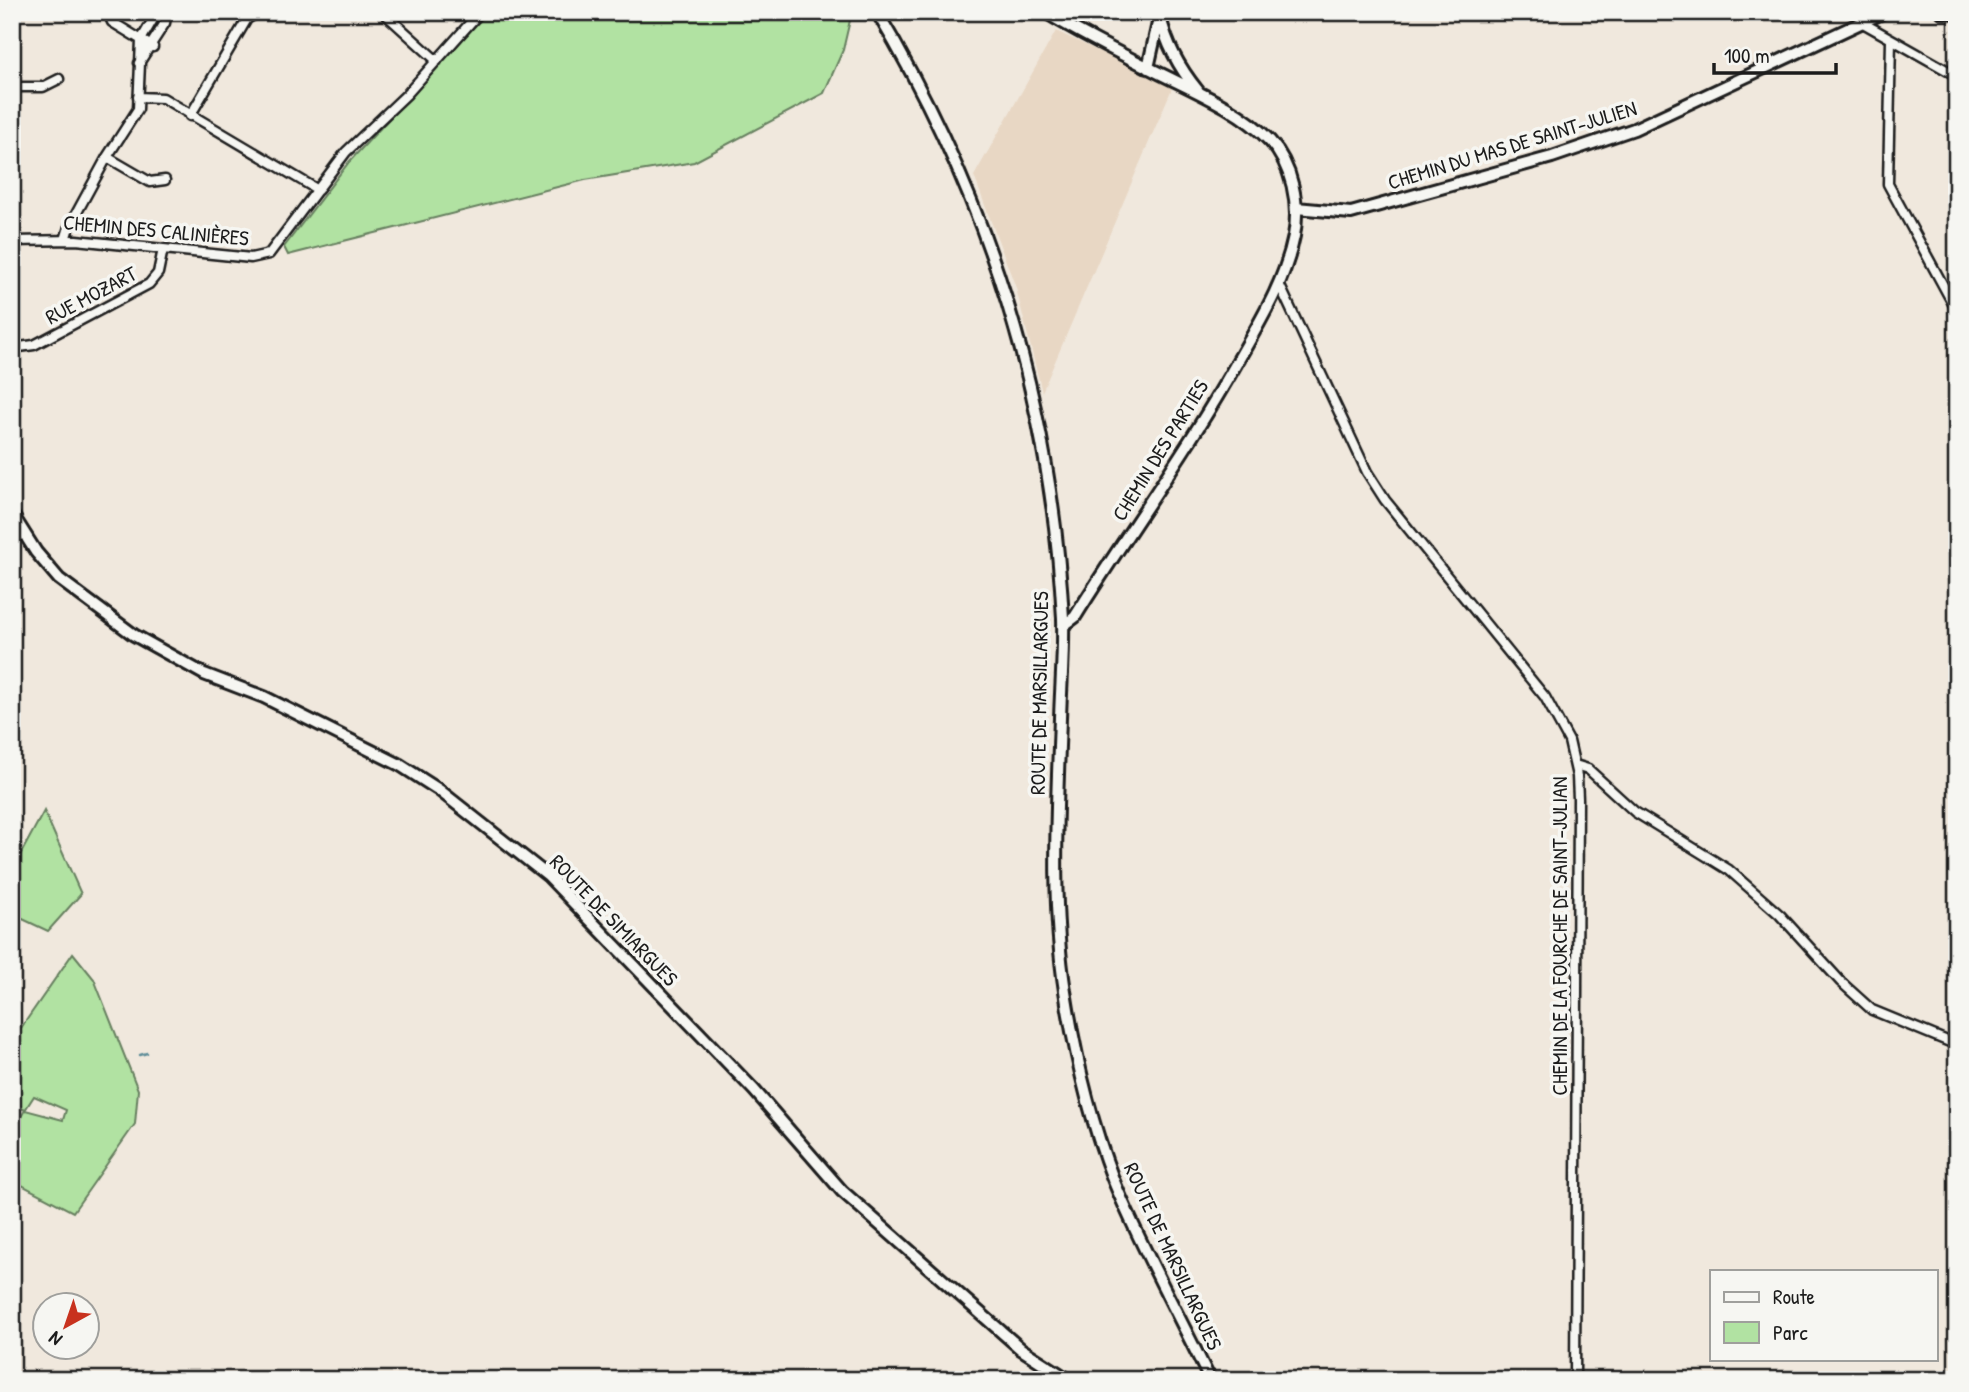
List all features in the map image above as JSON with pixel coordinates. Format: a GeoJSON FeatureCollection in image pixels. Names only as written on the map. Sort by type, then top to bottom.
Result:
{"type":"FeatureCollection","features":[{"type":"Feature","properties":{"kind":"street"},"geometry":{"type":"LineString","coordinates":[[108,12],[112,22],[153,47]]}},
{"type":"Feature","properties":{"kind":"street"},"geometry":{"type":"LineString","coordinates":[[190,116],[247,19],[260,12]]}},
{"type":"Feature","properties":{"kind":"street"},"geometry":{"type":"LineString","coordinates":[[383,12],[437,61]]}},
{"type":"Feature","properties":{"kind":"street","name":"CHEMIN DES CALINIÈRES"},"geometry":{"type":"LineString","coordinates":[[12,241],[65,240],[251,258],[270,254],[346,152],[437,61],[480,12]]}},
{"type":"Feature","properties":{"kind":"street","name":"ROUTE DE MARSILLARGUES"},"geometry":{"type":"LineString","coordinates":[[877,12],[939,122],[961,172],[997,263],[1022,345],[1046,470],[1063,626],[1056,851],[1058,920],[1073,1033],[1096,1130],[1112,1177],[1210,1380]]}},
{"type":"Feature","properties":{"kind":"street","name":"CHEMIN DES PARTIES"},"geometry":{"type":"LineString","coordinates":[[1045,12],[1201,94],[1258,130],[1271,143],[1289,176],[1296,208],[1294,236],[1280,286],[1207,415],[1075,617],[1063,626]]}},
{"type":"Feature","properties":{"kind":"street","name":"CHEMIN DU MAS DE SAINT-JULIEN"},"geometry":{"type":"LineString","coordinates":[[1296,208],[1351,213],[1552,157],[1634,129],[1884,12]]}},
{"type":"Feature","properties":{"kind":"street"},"geometry":{"type":"LineString","coordinates":[[1942,12],[1957,13]]}},
{"type":"Feature","properties":{"kind":"street"},"geometry":{"type":"LineString","coordinates":[[65,240],[69,227],[107,158],[138,109],[139,63],[141,40],[155,16],[166,14],[165,23],[153,47],[139,63]]}},
{"type":"Feature","properties":{"kind":"street"},"geometry":{"type":"LineString","coordinates":[[1148,68],[1160,14]]}},
{"type":"Feature","properties":{"kind":"street"},"geometry":{"type":"LineString","coordinates":[[1160,14],[1164,37],[1186,76],[1201,94]]}},
{"type":"Feature","properties":{"kind":"street"},"geometry":{"type":"LineString","coordinates":[[1863,23],[1957,76]]}},
{"type":"Feature","properties":{"kind":"street"},"geometry":{"type":"LineString","coordinates":[[1891,40],[1888,184],[1957,311]]}},
{"type":"Feature","properties":{"kind":"street"},"geometry":{"type":"LineString","coordinates":[[12,87],[43,87],[60,79]]}},
{"type":"Feature","properties":{"kind":"street"},"geometry":{"type":"LineString","coordinates":[[138,97],[163,98],[318,190]]}},
{"type":"Feature","properties":{"kind":"street"},"geometry":{"type":"LineString","coordinates":[[107,158],[150,182],[165,180]]}},
{"type":"Feature","properties":{"kind":"street","name":"RUE MOZART"},"geometry":{"type":"LineString","coordinates":[[12,348],[34,345],[149,284],[158,274],[163,248]]}},
{"type":"Feature","properties":{"kind":"street","name":"CHEMIN DE LA FOURCHE DE SAINT-JULIAN"},"geometry":{"type":"LineString","coordinates":[[1280,286],[1367,472],[1411,534],[1545,696],[1569,741],[1575,765],[1578,799],[1575,1380]]}},
{"type":"Feature","properties":{"kind":"street","name":"ROUTE DE SIMIARGUES"},"geometry":{"type":"LineString","coordinates":[[12,514],[36,552],[59,579],[134,635],[204,674],[264,697],[373,750],[439,790],[559,885],[604,937],[750,1086],[842,1191],[1021,1349],[1069,1380]]}},
{"type":"Feature","properties":{"kind":"street"},"geometry":{"type":"LineString","coordinates":[[1575,765],[1588,769],[1603,786],[1646,820],[1729,870],[1780,915],[1841,982],[1872,1010],[1957,1045]]}},
{"type":"Feature","properties":{"kind":"shaded area"},"geometry":{"type":"Polygon","coordinates":[[[1056,31],[1173,86],[1042,392],[1016,288],[974,176],[1056,31]]]}},
{"type":"Feature","properties":{"kind":"green space"},"geometry":{"type":"Polygon","coordinates":[[[488,12],[851,12],[851,16],[843,50],[824,93],[694,162],[585,180],[288,255],[284,247],[349,162],[488,12]]]}},
{"type":"Feature","properties":{"kind":"green space"},"geometry":{"type":"Polygon","coordinates":[[[44,811],[81,894],[48,931],[12,914],[12,870],[44,811]]]}},
{"type":"Feature","properties":{"kind":"green space"},"geometry":{"type":"Polygon","coordinates":[[[73,953],[94,979],[138,1090],[135,1124],[73,1212],[12,1180],[12,1132],[25,1110],[12,1103],[12,1041],[73,953]],[[34,1096],[25,1110],[63,1120],[66,1110],[34,1096]]]}},
{"type":"Feature","properties":{"kind":"waterway"},"geometry":{"type":"LineString","coordinates":[[140,1055],[147,1053]]}}]}
